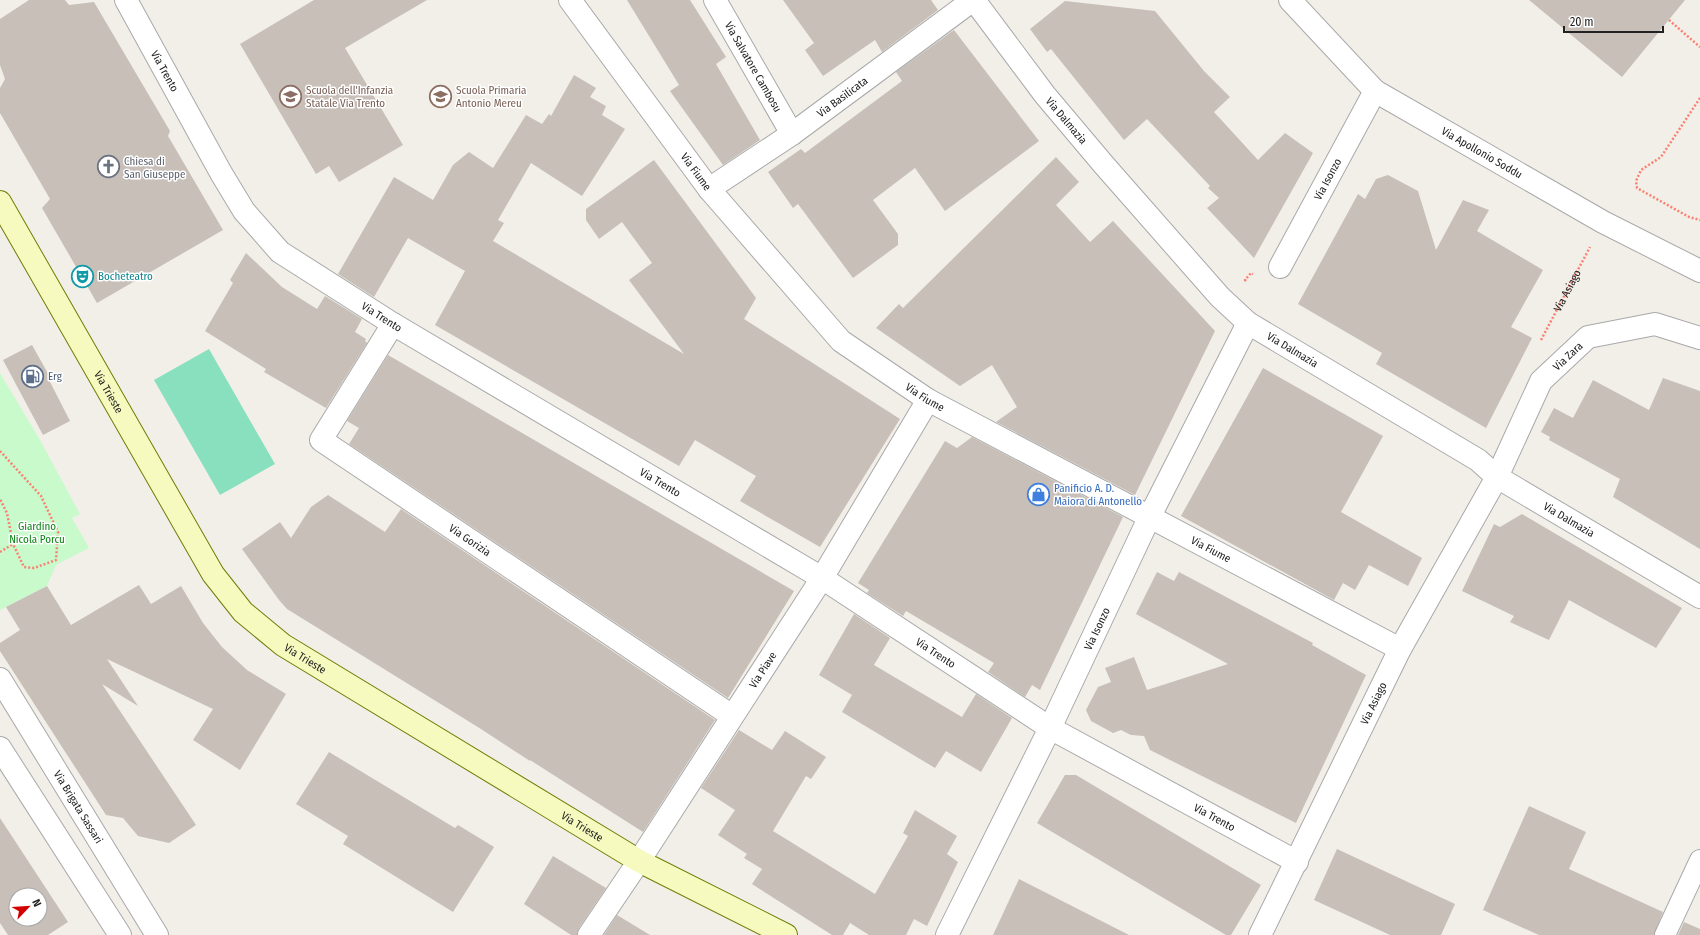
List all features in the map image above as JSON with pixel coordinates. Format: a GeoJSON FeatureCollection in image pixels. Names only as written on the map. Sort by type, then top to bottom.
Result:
{"type":"FeatureCollection","features":[{"type":"Feature","properties":{"kind":"main road","name":"Via Trieste"},"geometry":{"type":"LineString","coordinates":[[0,202],[213,574],[243,612],[283,646],[639,861],[786,935]]}},
{"type":"Feature","properties":{"kind":"street","name":"Via Trento"},"geometry":{"type":"LineString","coordinates":[[126,0],[221,173],[244,211],[280,252],[393,324],[822,578],[1050,728],[1297,862]]}},
{"type":"Feature","properties":{"kind":"street","name":"Via Fiume"},"geometry":{"type":"LineString","coordinates":[[570,0],[709,189],[841,341],[928,400],[1400,649]]}},
{"type":"Feature","properties":{"kind":"street","name":"Via Salvatore Cambosu"},"geometry":{"type":"LineString","coordinates":[[715,0],[792,134]]}},
{"type":"Feature","properties":{"kind":"street","name":"Via Basilicata"},"geometry":{"type":"LineString","coordinates":[[709,189],[792,134],[973,0]]}},
{"type":"Feature","properties":{"kind":"street","name":"Via Dalmazia"},"geometry":{"type":"LineString","coordinates":[[973,0],[1045,95],[1104,165],[1220,297],[1248,323],[1478,460],[1497,477],[1700,597]]}},
{"type":"Feature","properties":{"kind":"street","name":"Via Apollonio Soddu"},"geometry":{"type":"LineString","coordinates":[[1290,0],[1374,90],[1603,222],[1700,271]]}},
{"type":"Feature","properties":{"kind":"street","name":"Via Isonzo"},"geometry":{"type":"LineString","coordinates":[[1280,266],[1374,90]]}},
{"type":"Feature","properties":{"kind":"street","name":"Via Isonzo"},"geometry":{"type":"LineString","coordinates":[[947,935],[1050,728],[1150,516],[1248,323]]}},
{"type":"Feature","properties":{"kind":"street","name":"Via Gorizia"},"geometry":{"type":"LineString","coordinates":[[393,324],[321,440],[732,716]]}},
{"type":"Feature","properties":{"kind":"street","name":"Via Zara"},"geometry":{"type":"LineString","coordinates":[[1497,477],[1541,381],[1588,337],[1655,324],[1700,338]]}},
{"type":"Feature","properties":{"kind":"street","name":"Via Piave"},"geometry":{"type":"LineString","coordinates":[[590,935],[822,578],[928,400]]}},
{"type":"Feature","properties":{"kind":"street","name":"Via Asiago"},"geometry":{"type":"LineString","coordinates":[[1260,935],[1400,649],[1497,477]]}},
{"type":"Feature","properties":{"kind":"street","name":"Via Brigata Sassari"},"geometry":{"type":"LineString","coordinates":[[0,679],[157,935]]}},
{"type":"Feature","properties":{"kind":"street"},"geometry":{"type":"LineString","coordinates":[[0,748],[120,935]]}},
{"type":"Feature","properties":{"kind":"lane"},"geometry":{"type":"LineString","coordinates":[[1665,935],[1700,860]]}},
{"type":"Feature","properties":{"kind":"path"},"geometry":{"type":"LineString","coordinates":[[1669,20],[1700,47]]}},
{"type":"Feature","properties":{"kind":"path"},"geometry":{"type":"LineString","coordinates":[[1700,98],[1661,158],[1641,170],[1636,181],[1637,188],[1690,217],[1700,220]]}},
{"type":"Feature","properties":{"kind":"path","name":"Via Asiago"},"geometry":{"type":"LineString","coordinates":[[1538,345],[1603,222]]}},
{"type":"Feature","properties":{"kind":"path"},"geometry":{"type":"LineString","coordinates":[[0,451],[41,496],[58,532],[56,560],[34,568],[24,567],[13,544],[7,513],[0,498]]}},
{"type":"Feature","properties":{"kind":"path"},"geometry":{"type":"LineString","coordinates":[[0,552],[13,544]]}},
{"type":"Feature","properties":{"kind":"green space"},"geometry":{"type":"Polygon","coordinates":[[[209,349],[275,464],[220,495],[154,380],[209,349]]]}},
{"type":"Feature","properties":{"kind":"green space","name":"Giardino Nicola Porcu"},"geometry":{"type":"Polygon","coordinates":[[[0,373],[40,440],[80,514],[72,518],[89,548],[56,565],[47,586],[0,610],[0,373]]]}},
{"type":"Feature","properties":{"kind":"building","name":"Chiesa di San Giuseppe"},"geometry":{"type":"Polygon","coordinates":[[[29,0],[65,0],[69,5],[94,2],[170,131],[168,136],[223,230],[97,303],[42,208],[50,199],[0,113],[0,88],[5,79],[0,65],[0,19],[29,0]]]}},
{"type":"Feature","properties":{"kind":"building"},"geometry":{"type":"Polygon","coordinates":[[[314,0],[427,0],[345,48],[403,145],[339,182],[329,166],[316,174],[240,44],[314,0]]]}},
{"type":"Feature","properties":{"kind":"building"},"geometry":{"type":"Polygon","coordinates":[[[627,0],[690,0],[726,57],[716,64],[760,140],[723,165],[670,91],[679,85],[627,0]]]}},
{"type":"Feature","properties":{"kind":"building"},"geometry":{"type":"Polygon","coordinates":[[[783,0],[931,0],[938,10],[882,52],[875,40],[823,76],[805,50],[814,43],[783,0]]]}},
{"type":"Feature","properties":{"kind":"building"},"geometry":{"type":"Polygon","coordinates":[[[1529,0],[1685,0],[1622,77],[1529,0]]]}},
{"type":"Feature","properties":{"kind":"building"},"geometry":{"type":"Polygon","coordinates":[[[1065,1],[1155,11],[1204,71],[1230,97],[1214,112],[1258,160],[1285,133],[1313,153],[1254,258],[1207,208],[1219,198],[1208,188],[1210,186],[1147,119],[1124,140],[1051,49],[1047,52],[1030,29],[1065,1]]]}},
{"type":"Feature","properties":{"kind":"building"},"geometry":{"type":"Polygon","coordinates":[[[954,30],[1039,141],[945,211],[915,168],[873,200],[898,234],[898,245],[853,278],[798,204],[793,208],[768,172],[801,149],[805,153],[902,81],[896,72],[954,30]]]}},
{"type":"Feature","properties":{"kind":"building"},"geometry":{"type":"Polygon","coordinates":[[[574,75],[596,88],[590,97],[606,106],[602,115],[625,129],[582,196],[531,163],[498,220],[504,223],[493,241],[684,354],[629,280],[652,263],[622,222],[599,239],[586,220],[586,209],[654,160],[756,298],[744,319],[900,419],[820,547],[740,501],[756,476],[695,440],[679,466],[435,325],[465,271],[408,238],[374,297],[338,274],[394,177],[433,200],[453,165],[469,152],[493,168],[526,115],[542,124],[549,114],[551,116],[574,75]]]}},
{"type":"Feature","properties":{"kind":"building"},"geometry":{"type":"Polygon","coordinates":[[[1056,157],[1079,182],[1056,205],[1090,242],[1113,221],[1215,331],[1135,495],[996,422],[1017,407],[992,365],[960,386],[876,328],[899,304],[903,308],[1056,157]]]}},
{"type":"Feature","properties":{"kind":"building"},"geometry":{"type":"Polygon","coordinates":[[[1388,175],[1418,191],[1436,250],[1463,200],[1489,210],[1477,231],[1543,270],[1511,327],[1532,338],[1486,428],[1376,364],[1382,353],[1298,304],[1358,194],[1365,199],[1376,179],[1388,175]]]}},
{"type":"Feature","properties":{"kind":"building"},"geometry":{"type":"Polygon","coordinates":[[[246,253],[282,287],[317,309],[325,296],[362,319],[355,332],[366,339],[365,341],[367,343],[326,408],[264,372],[266,369],[205,331],[233,283],[230,280],[246,253]]]}},
{"type":"Feature","properties":{"kind":"building"},"geometry":{"type":"Polygon","coordinates":[[[32,345],[50,377],[48,378],[70,421],[43,435],[3,360],[32,345]]]}},
{"type":"Feature","properties":{"kind":"building"},"geometry":{"type":"Polygon","coordinates":[[[388,355],[794,591],[728,698],[349,444],[359,428],[347,421],[388,355]]]}},
{"type":"Feature","properties":{"kind":"building"},"geometry":{"type":"Polygon","coordinates":[[[1263,368],[1383,436],[1341,512],[1422,558],[1408,586],[1369,565],[1355,590],[1343,583],[1334,600],[1181,516],[1263,368]]]}},
{"type":"Feature","properties":{"kind":"building"},"geometry":{"type":"Polygon","coordinates":[[[1663,378],[1700,391],[1700,549],[1613,497],[1620,479],[1549,440],[1550,437],[1541,432],[1554,408],[1573,418],[1593,380],[1649,410],[1663,378]]]}},
{"type":"Feature","properties":{"kind":"building"},"geometry":{"type":"Polygon","coordinates":[[[972,437],[1123,517],[1040,690],[1032,685],[1025,697],[988,672],[994,663],[906,611],[903,616],[867,593],[869,590],[858,583],[945,441],[957,448],[972,437]]]}},
{"type":"Feature","properties":{"kind":"building"},"geometry":{"type":"Polygon","coordinates":[[[328,495],[385,532],[401,509],[715,720],[643,832],[481,729],[287,609],[242,549],[280,522],[291,538],[311,507],[328,495]]]}},
{"type":"Feature","properties":{"kind":"building"},"geometry":{"type":"Polygon","coordinates":[[[1522,514],[1682,608],[1656,648],[1569,600],[1549,640],[1510,622],[1514,616],[1462,591],[1494,524],[1500,527],[1522,514]]]}},
{"type":"Feature","properties":{"kind":"building"},"geometry":{"type":"Polygon","coordinates":[[[1157,572],[1174,581],[1179,572],[1313,643],[1312,645],[1366,675],[1296,823],[1150,750],[1144,736],[1131,735],[1121,730],[1113,733],[1091,721],[1086,710],[1098,687],[1111,682],[1105,668],[1134,657],[1147,690],[1228,664],[1136,614],[1157,572]]]}},
{"type":"Feature","properties":{"kind":"building"},"geometry":{"type":"Polygon","coordinates":[[[139,585],[151,604],[181,586],[203,623],[222,647],[247,670],[286,694],[240,770],[193,740],[213,709],[107,659],[138,706],[102,684],[196,825],[169,843],[138,836],[123,818],[106,815],[0,651],[0,643],[20,630],[6,607],[47,586],[71,625],[139,585]]]}},
{"type":"Feature","properties":{"kind":"building"},"geometry":{"type":"Polygon","coordinates":[[[854,614],[890,638],[874,665],[962,717],[976,694],[1012,718],[981,772],[946,751],[935,768],[842,712],[852,695],[819,675],[854,614]]]}},
{"type":"Feature","properties":{"kind":"building"},"geometry":{"type":"Polygon","coordinates":[[[739,730],[772,750],[785,731],[826,757],[811,779],[806,776],[773,831],[875,894],[908,836],[903,833],[915,810],[957,836],[947,854],[958,862],[927,926],[914,919],[906,935],[869,935],[850,923],[843,935],[832,935],[752,884],[762,869],[744,858],[747,854],[718,835],[735,810],[701,788],[739,730]]]}},
{"type":"Feature","properties":{"kind":"building"},"geometry":{"type":"Polygon","coordinates":[[[329,752],[455,828],[458,825],[494,847],[453,912],[343,844],[348,836],[296,804],[329,752]]]}},
{"type":"Feature","properties":{"kind":"building"},"geometry":{"type":"Polygon","coordinates":[[[1065,775],[1076,775],[1261,885],[1231,935],[1226,935],[1037,823],[1065,775]]]}},
{"type":"Feature","properties":{"kind":"building"},"geometry":{"type":"Polygon","coordinates":[[[1529,806],[1586,832],[1569,869],[1663,912],[1654,935],[1539,935],[1483,910],[1529,806]]]}},
{"type":"Feature","properties":{"kind":"building"},"geometry":{"type":"Polygon","coordinates":[[[0,818],[45,887],[8,887],[8,927],[48,927],[48,891],[68,922],[48,935],[8,935],[0,923],[0,818]]]}},
{"type":"Feature","properties":{"kind":"building"},"geometry":{"type":"Polygon","coordinates":[[[1337,849],[1455,904],[1441,935],[1390,935],[1314,900],[1337,849]]]}},
{"type":"Feature","properties":{"kind":"building"},"geometry":{"type":"Polygon","coordinates":[[[553,856],[606,888],[579,928],[577,935],[571,935],[524,904],[553,856]]]}},
{"type":"Feature","properties":{"kind":"building"},"geometry":{"type":"Polygon","coordinates":[[[1019,879],[1129,935],[993,935],[1019,879]]]}},
{"type":"Feature","properties":{"kind":"building"},"geometry":{"type":"Polygon","coordinates":[[[617,915],[650,935],[604,935],[617,915]]]}},
{"type":"Feature","properties":{"kind":"building"},"geometry":{"type":"Polygon","coordinates":[[[1684,922],[1700,929],[1700,935],[1678,935],[1684,922]]]}},
{"type":"Feature","properties":{"kind":"place","name":"Scuola dell'Infanzia Statale Via Trento"},"geometry":{"type":"Point","coordinates":[291,96]}},
{"type":"Feature","properties":{"kind":"place","name":"Scuola Primaria Antonio Mereu"},"geometry":{"type":"Point","coordinates":[441,96]}},
{"type":"Feature","properties":{"kind":"place","name":"Chiesa di San Giuseppe"},"geometry":{"type":"Point","coordinates":[109,167]}},
{"type":"Feature","properties":{"kind":"place","name":"Bocheteatro"},"geometry":{"type":"Point","coordinates":[83,276]}},
{"type":"Feature","properties":{"kind":"place","name":"Erg"},"geometry":{"type":"Point","coordinates":[32,376]}},
{"type":"Feature","properties":{"kind":"place","name":"Panificio A. D. Maiora di Antonello"},"geometry":{"type":"Point","coordinates":[1038,494]}}]}
